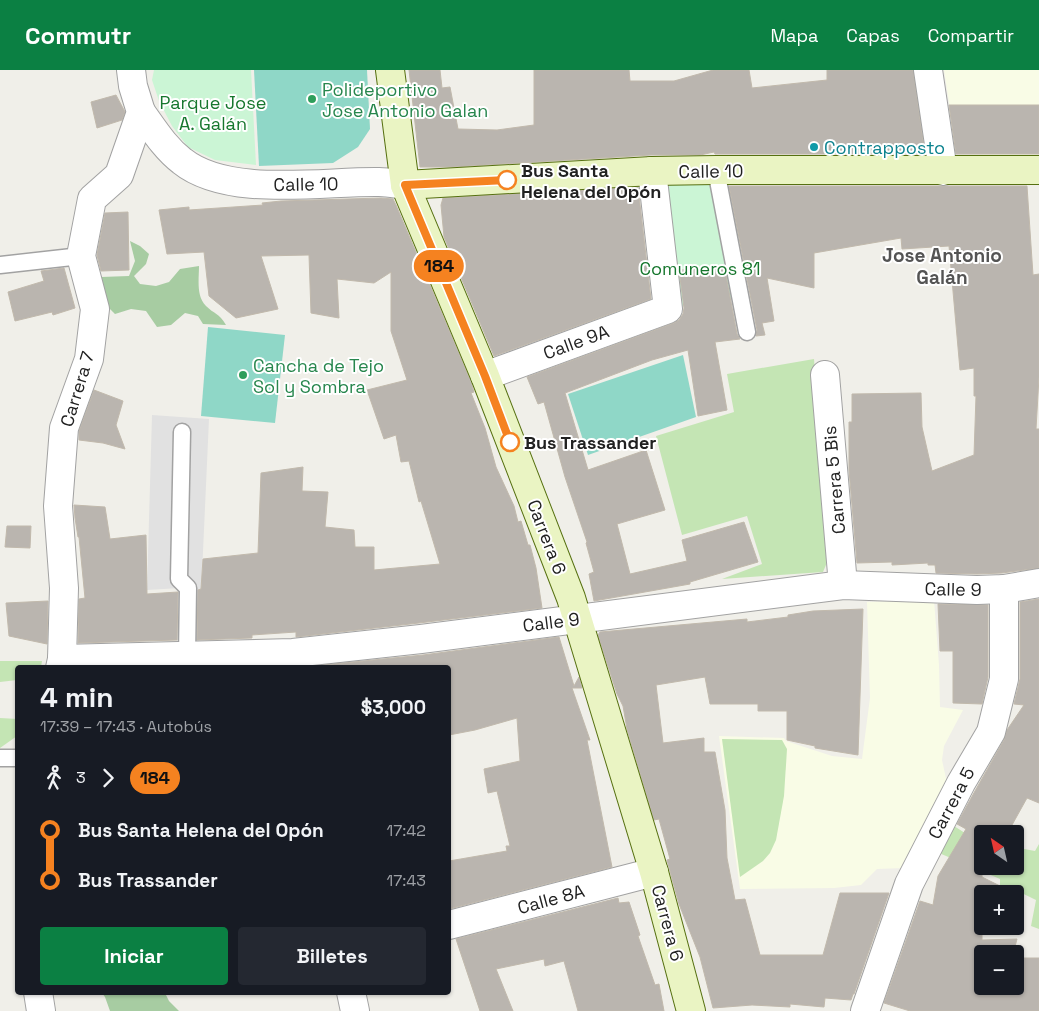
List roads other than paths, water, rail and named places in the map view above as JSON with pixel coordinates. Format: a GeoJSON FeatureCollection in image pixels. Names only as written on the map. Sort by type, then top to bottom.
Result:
{"type":"FeatureCollection","features":[{"type":"Feature","properties":{"kind":"main road","name":"Carrera 6"},"geometry":{"type":"LineString","coordinates":[[390,70],[405,185],[485,376],[571,598],[654,872],[691,1011]]}},
{"type":"Feature","properties":{"kind":"main road","name":"Calle 10"},"geometry":{"type":"LineString","coordinates":[[405,185],[716,170],[1039,170]]}},
{"type":"Feature","properties":{"kind":"street"},"geometry":{"type":"LineString","coordinates":[[131,70],[142,112]]}},
{"type":"Feature","properties":{"kind":"street"},"geometry":{"type":"LineString","coordinates":[[928,70],[943,171]]}},
{"type":"Feature","properties":{"kind":"street","name":"Calle 10"},"geometry":{"type":"LineString","coordinates":[[142,112],[166,147],[184,163],[207,176],[236,182],[266,185],[381,182],[405,185]]}},
{"type":"Feature","properties":{"kind":"street","name":"Carrera 7"},"geometry":{"type":"LineString","coordinates":[[61,663],[64,588],[58,506],[64,428],[88,359],[95,309],[80,256],[92,199],[118,176],[142,112]]}},
{"type":"Feature","properties":{"kind":"street","name":"Calle 9A"},"geometry":{"type":"LineString","coordinates":[[485,376],[668,309],[652,172]]}},
{"type":"Feature","properties":{"kind":"street","name":"Carrera 5 Bis"},"geometry":{"type":"LineString","coordinates":[[825,375],[843,585]]}},
{"type":"Feature","properties":{"kind":"street","name":"Calle 9"},"geometry":{"type":"LineString","coordinates":[[61,663],[187,656],[294,660],[421,639],[843,585],[977,590],[1004,589],[1039,583]]}},
{"type":"Feature","properties":{"kind":"street","name":"Carrera 5"},"geometry":{"type":"LineString","coordinates":[[865,1011],[908,884],[961,783],[991,732],[1004,680],[1004,589]]}},
{"type":"Feature","properties":{"kind":"street","name":"Calle 8A"},"geometry":{"type":"LineString","coordinates":[[451,924],[654,872]]}},
{"type":"Feature","properties":{"kind":"street"},"geometry":{"type":"LineString","coordinates":[[38,995],[41,1011]]}},
{"type":"Feature","properties":{"kind":"street"},"geometry":{"type":"LineString","coordinates":[[352,995],[355,1011]]}},
{"type":"Feature","properties":{"kind":"lane"},"geometry":{"type":"LineString","coordinates":[[716,170],[746,332]]}},
{"type":"Feature","properties":{"kind":"lane"},"geometry":{"type":"LineString","coordinates":[[0,265],[80,256]]}},
{"type":"Feature","properties":{"kind":"lane"},"geometry":{"type":"LineString","coordinates":[[182,432],[180,580],[188,588],[187,656]]}},
{"type":"Feature","properties":{"kind":"lane"},"geometry":{"type":"LineString","coordinates":[[0,758],[15,758]]}},
{"type":"Feature","properties":{"kind":"place","name":"Polideportivo Jose Antonio Galan"},"geometry":{"type":"Point","coordinates":[312,99]}},
{"type":"Feature","properties":{"kind":"place","name":"Contrapposto"},"geometry":{"type":"Point","coordinates":[814,147]}},
{"type":"Feature","properties":{"kind":"place","name":"Bus Santa Helena del Opón"},"geometry":{"type":"Point","coordinates":[507,180]}},
{"type":"Feature","properties":{"kind":"place","name":"Cancha de Tejo Sol y Sombra"},"geometry":{"type":"Point","coordinates":[243,375]}},
{"type":"Feature","properties":{"kind":"place","name":"Bus Trassander"},"geometry":{"type":"Point","coordinates":[510,442]}},
{"type":"Feature","properties":{"kind":"district","name":"Jose Antonio Galán"},"geometry":{"type":"Point","coordinates":[942,266]}},
{"type":"Feature","properties":{"kind":"park label","name":"Parque Jose A. Galán"},"geometry":{"type":"Point","coordinates":[213,112]}},
{"type":"Feature","properties":{"kind":"park label","name":"Comuneros 81"},"geometry":{"type":"Point","coordinates":[700,268]}}]}
